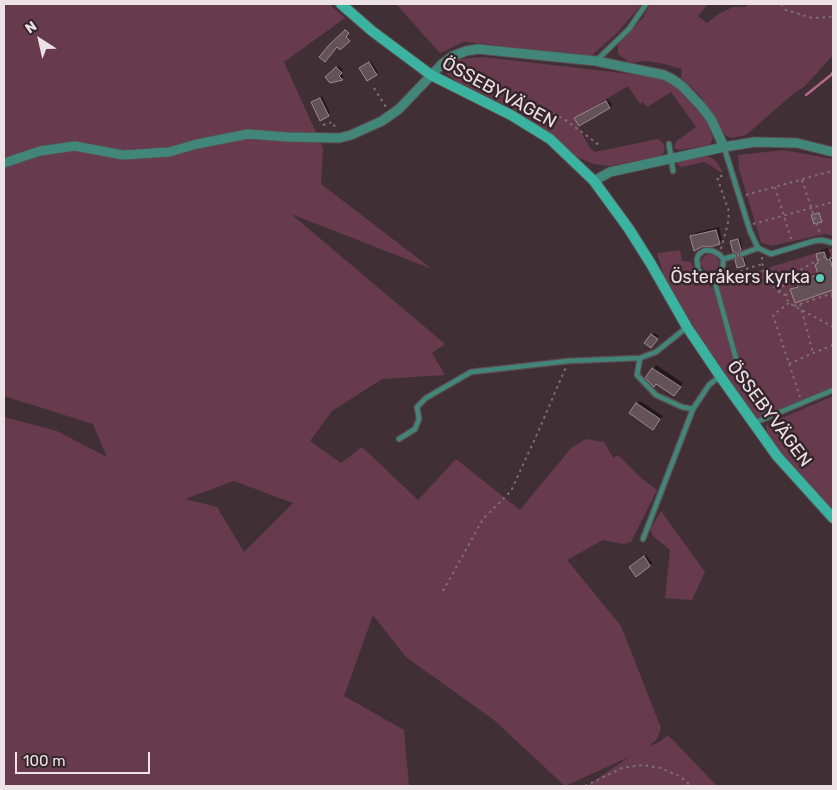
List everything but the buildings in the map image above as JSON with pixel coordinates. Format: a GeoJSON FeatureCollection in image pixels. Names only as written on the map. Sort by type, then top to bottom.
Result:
{"type":"FeatureCollection","features":[{"type":"Feature","properties":{"kind":"street","name":"ÖSSEBYVÄGEN"},"geometry":{"type":"LineString","coordinates":[[341,4],[372,31],[431,75],[511,115],[550,139],[594,181],[652,264],[687,327],[720,376],[777,456],[833,518]]}},
{"type":"Feature","properties":{"kind":"street"},"geometry":{"type":"LineString","coordinates":[[4,163],[40,151],[75,146],[123,155],[169,152],[197,144],[248,134],[339,138],[351,135],[382,121],[399,108],[442,64],[453,56],[466,51],[478,50],[596,61],[654,72],[672,79],[682,86],[711,119],[724,147]]}},
{"type":"Feature","properties":{"kind":"street"},"geometry":{"type":"LineString","coordinates":[[594,181],[610,172],[755,142],[797,143],[833,152]]}},
{"type":"Feature","properties":{"kind":"lane"},"geometry":{"type":"LineString","coordinates":[[596,61],[629,28],[646,4]]}},
{"type":"Feature","properties":{"kind":"lane"},"geometry":{"type":"LineString","coordinates":[[670,144],[673,171]]}},
{"type":"Feature","properties":{"kind":"lane"},"geometry":{"type":"LineString","coordinates":[[724,147],[748,225],[760,249],[771,254],[822,240],[833,243]]}},
{"type":"Feature","properties":{"kind":"lane"},"geometry":{"type":"LineString","coordinates":[[742,254],[760,249]]}},
{"type":"Feature","properties":{"kind":"lane"},"geometry":{"type":"LineString","coordinates":[[705,250],[713,251],[721,257],[723,266],[720,274],[714,279],[710,280],[703,277],[698,269],[697,259],[699,254],[705,250]]}},
{"type":"Feature","properties":{"kind":"lane"},"geometry":{"type":"LineString","coordinates":[[721,257],[734,256]]}},
{"type":"Feature","properties":{"kind":"lane"},"geometry":{"type":"LineString","coordinates":[[714,279],[738,366],[748,385],[762,404],[767,418]]}},
{"type":"Feature","properties":{"kind":"lane"},"geometry":{"type":"LineString","coordinates":[[399,439],[414,429],[418,419],[418,407],[426,398],[471,372],[568,361],[640,358],[656,352],[687,327]]}},
{"type":"Feature","properties":{"kind":"lane"},"geometry":{"type":"LineString","coordinates":[[640,358],[637,375],[656,395],[693,409]]}},
{"type":"Feature","properties":{"kind":"lane"},"geometry":{"type":"LineString","coordinates":[[643,539],[693,409],[709,385],[720,376]]}},
{"type":"Feature","properties":{"kind":"lane"},"geometry":{"type":"LineString","coordinates":[[754,422],[833,390]]}},
{"type":"Feature","properties":{"kind":"path"},"geometry":{"type":"LineString","coordinates":[[781,4],[786,10],[812,18],[830,17],[833,14]]}},
{"type":"Feature","properties":{"kind":"path"},"geometry":{"type":"LineString","coordinates":[[374,88],[391,114]]}},
{"type":"Feature","properties":{"kind":"path"},"geometry":{"type":"LineString","coordinates":[[511,115],[527,108],[550,112],[564,119],[599,146]]}},
{"type":"Feature","properties":{"kind":"path"},"geometry":{"type":"LineString","coordinates":[[323,125],[333,122],[339,138]]}},
{"type":"Feature","properties":{"kind":"path"},"geometry":{"type":"LineString","coordinates":[[740,197],[833,172]]}},
{"type":"Feature","properties":{"kind":"path"},"geometry":{"type":"LineString","coordinates":[[717,178],[729,212],[721,257]]}},
{"type":"Feature","properties":{"kind":"path"},"geometry":{"type":"LineString","coordinates":[[802,180],[822,240]]}},
{"type":"Feature","properties":{"kind":"path"},"geometry":{"type":"LineString","coordinates":[[775,187],[794,247]]}},
{"type":"Feature","properties":{"kind":"path"},"geometry":{"type":"LineString","coordinates":[[748,225],[833,202]]}},
{"type":"Feature","properties":{"kind":"path"},"geometry":{"type":"LineString","coordinates":[[760,249],[763,270],[773,286],[785,295],[794,306],[833,327]]}},
{"type":"Feature","properties":{"kind":"path"},"geometry":{"type":"LineString","coordinates":[[779,292],[786,278],[818,260],[826,257],[833,258]]}},
{"type":"Feature","properties":{"kind":"path"},"geometry":{"type":"LineString","coordinates":[[734,274],[763,264]]}},
{"type":"Feature","properties":{"kind":"path"},"geometry":{"type":"LineString","coordinates":[[794,306],[832,293],[833,302]]}},
{"type":"Feature","properties":{"kind":"path"},"geometry":{"type":"LineString","coordinates":[[785,295],[791,294]]}},
{"type":"Feature","properties":{"kind":"path"},"geometry":{"type":"LineString","coordinates":[[790,303],[773,315],[800,397]]}},
{"type":"Feature","properties":{"kind":"path"},"geometry":{"type":"LineString","coordinates":[[800,304],[813,353]]}},
{"type":"Feature","properties":{"kind":"path"},"geometry":{"type":"LineString","coordinates":[[789,364],[833,345]]}},
{"type":"Feature","properties":{"kind":"path"},"geometry":{"type":"LineString","coordinates":[[442,591],[483,519],[511,491],[568,361]]}},
{"type":"Feature","properties":{"kind":"path"},"geometry":{"type":"LineString","coordinates":[[585,786],[622,768],[643,765],[661,768],[681,777],[691,786]]}},
{"type":"Feature","properties":{"kind":"shaded area"},"geometry":{"type":"Polygon","coordinates":[[[4,4],[329,4],[345,18],[284,62],[323,148],[321,184],[432,269],[291,214],[445,344],[432,353],[445,375],[382,379],[332,411],[310,441],[341,463],[362,447],[418,500],[456,459],[520,510],[571,448],[586,439],[604,442],[613,458],[618,455],[641,478],[657,490],[631,542],[623,544],[603,540],[567,560],[621,626],[661,728],[657,739],[648,747],[668,735],[717,786],[587,786],[629,757],[565,786],[494,720],[406,657],[373,615],[344,696],[404,730],[409,786],[4,786],[4,417],[57,431],[107,457],[93,424],[4,396],[4,4]],[[234,481],[185,499],[217,507],[244,552],[293,503],[234,481]]]}},
{"type":"Feature","properties":{"kind":"shaded area"},"geometry":{"type":"Polygon","coordinates":[[[396,4],[642,4],[618,32],[589,58],[464,42],[440,53],[396,4]]]}},
{"type":"Feature","properties":{"kind":"shaded area"},"geometry":{"type":"Polygon","coordinates":[[[650,4],[708,4],[698,16],[707,23],[717,15],[733,7],[746,7],[748,4],[833,4],[833,55],[805,86],[793,94],[746,135],[732,138],[726,136],[701,97],[681,78],[682,69],[648,61],[630,63],[618,54],[618,44],[643,18],[650,4]]]}},
{"type":"Feature","properties":{"kind":"shaded area"},"geometry":{"type":"Polygon","coordinates":[[[483,57],[668,80],[691,100],[705,117],[713,138],[710,145],[679,150],[674,148],[678,140],[696,127],[671,92],[646,106],[643,102],[640,104],[628,86],[575,118],[581,132],[590,148],[595,152],[658,139],[663,143],[664,152],[661,156],[610,166],[593,164],[577,157],[513,109],[460,84],[447,74],[445,66],[457,59],[483,57]]]}},
{"type":"Feature","properties":{"kind":"shaded area"},"geometry":{"type":"Polygon","coordinates":[[[784,150],[833,159],[833,236],[825,234],[771,246],[761,242],[739,169],[738,155],[784,150]]]}},
{"type":"Feature","properties":{"kind":"shaded area"},"geometry":{"type":"Polygon","coordinates":[[[704,155],[716,161],[723,172],[704,162],[682,167],[678,165],[678,160],[704,155]]]}},
{"type":"Feature","properties":{"kind":"shaded area"},"geometry":{"type":"Polygon","coordinates":[[[833,248],[833,387],[775,412],[769,408],[763,411],[761,417],[758,418],[752,415],[703,342],[663,274],[657,253],[680,250],[682,261],[691,262],[701,282],[707,283],[714,289],[719,288],[719,282],[726,276],[728,280],[833,248]]]}},
{"type":"Feature","properties":{"kind":"shaded area"},"geometry":{"type":"Polygon","coordinates":[[[706,254],[714,254],[719,259],[717,270],[706,272],[701,267],[701,259],[706,254]]]}},
{"type":"Feature","properties":{"kind":"shaded area"},"geometry":{"type":"Polygon","coordinates":[[[833,396],[833,515],[781,455],[768,435],[766,426],[833,396]]]}},
{"type":"Feature","properties":{"kind":"shaded area"},"geometry":{"type":"Polygon","coordinates":[[[661,511],[705,572],[692,600],[665,598],[670,550],[654,537],[650,530],[661,511]]]}},
{"type":"Feature","properties":{"kind":"waterway"},"geometry":{"type":"LineString","coordinates":[[806,95],[833,72]]}},
{"type":"Feature","properties":{"kind":"place","name":"Österåkers kyrka"},"geometry":{"type":"Point","coordinates":[820,278]}}]}
